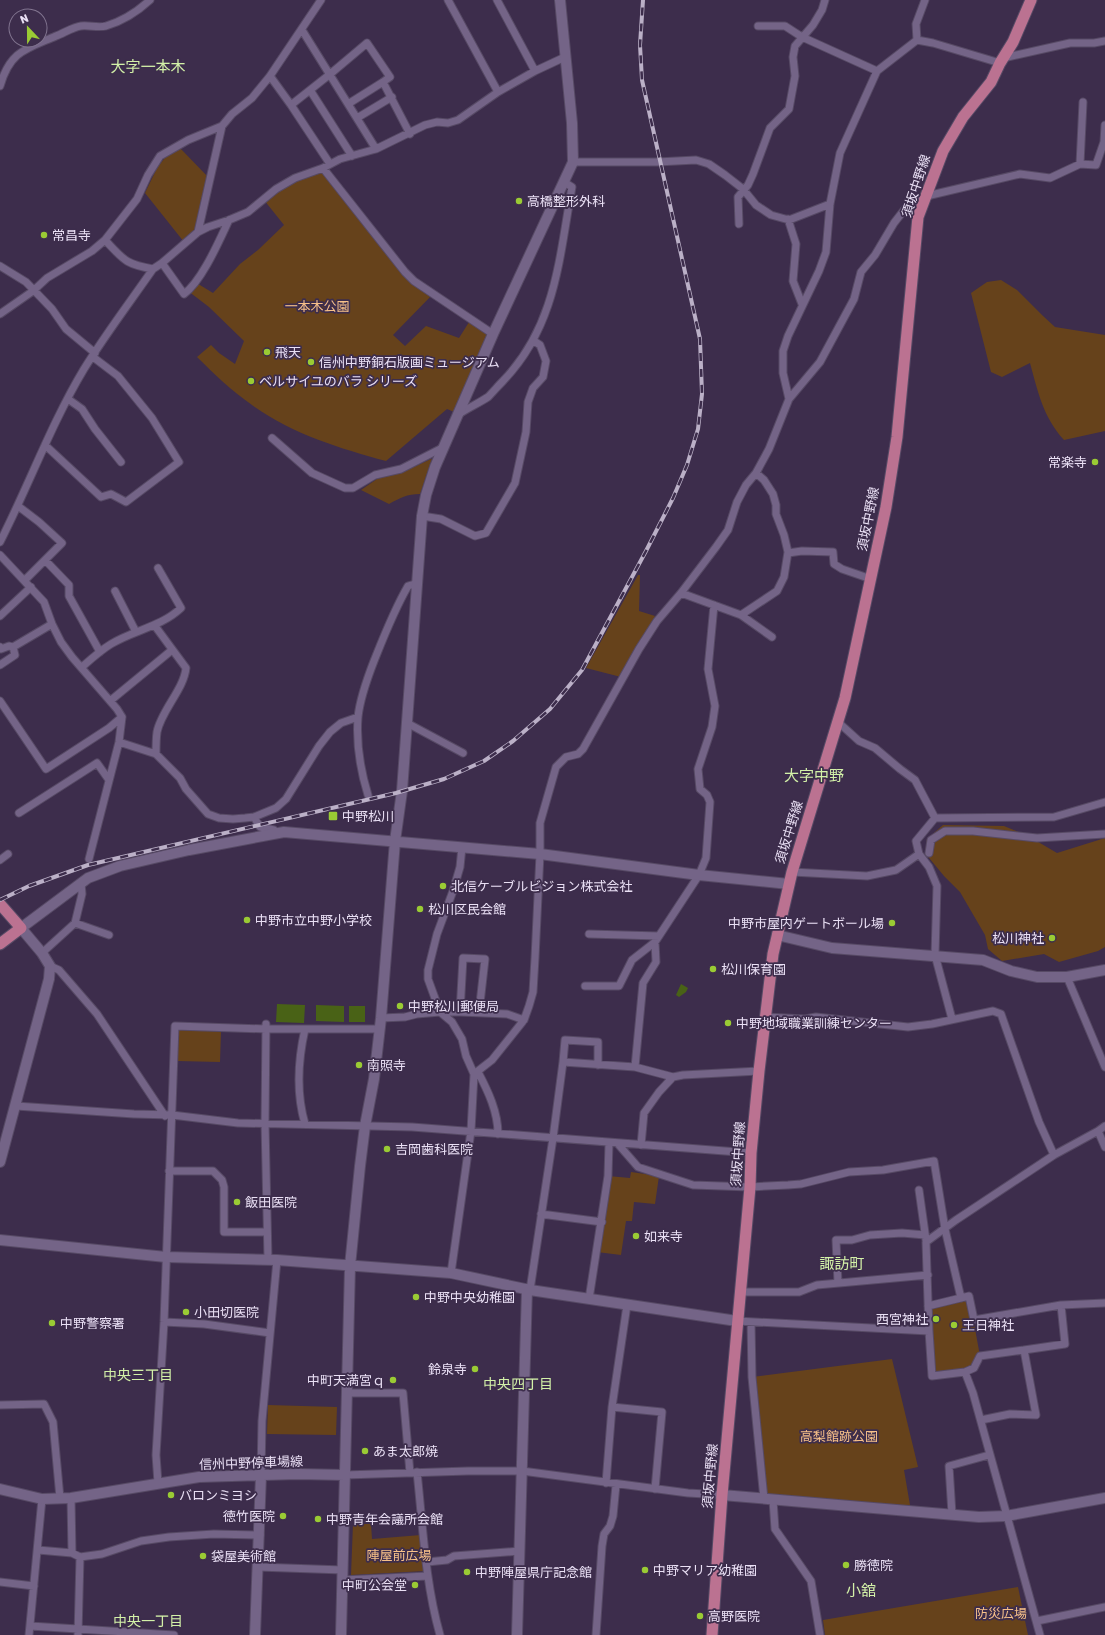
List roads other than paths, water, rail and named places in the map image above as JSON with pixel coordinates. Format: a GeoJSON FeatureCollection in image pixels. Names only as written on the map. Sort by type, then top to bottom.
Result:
{"type":"FeatureCollection","features":[{"type":"Feature","properties":{"kind":"main road","name":"須坂中野線"},"geometry":{"type":"LineString","coordinates":[[712,1635],[736,1321],[750,1187],[751,1153],[773,954],[792,872],[845,698],[886,507],[897,437],[918,217],[924,197],[943,151],[962,118],[991,82],[1013,42],[1031,0]]}},
{"type":"Feature","properties":{"kind":"main road"},"geometry":{"type":"LineString","coordinates":[[0,904],[21,928],[0,944]]}},
{"type":"Feature","properties":{"kind":"street"},"geometry":{"type":"LineString","coordinates":[[0,86],[3,75],[20,52],[81,26],[104,27],[124,20],[150,0]]}},
{"type":"Feature","properties":{"kind":"street"},"geometry":{"type":"LineString","coordinates":[[198,232],[222,126],[232,114],[252,98],[270,76],[321,0]]}},
{"type":"Feature","properties":{"kind":"street"},"geometry":{"type":"LineString","coordinates":[[448,0],[498,92]]}},
{"type":"Feature","properties":{"kind":"street"},"geometry":{"type":"LineString","coordinates":[[497,0],[536,71]]}},
{"type":"Feature","properties":{"kind":"street"},"geometry":{"type":"LineString","coordinates":[[342,1635],[342,1575],[350,1266],[365,1126],[374,1079],[381,1018],[395,841],[402,791],[422,516],[430,481],[444,447],[493,334],[573,162],[572,123],[560,0]]}},
{"type":"Feature","properties":{"kind":"street"},"geometry":{"type":"LineString","coordinates":[[739,224],[738,197],[743,189],[748,185],[770,128],[789,109],[795,76],[793,57],[795,46],[813,25],[822,10],[825,0]]}},
{"type":"Feature","properties":{"kind":"street"},"geometry":{"type":"LineString","coordinates":[[917,40],[916,24],[925,0]]}},
{"type":"Feature","properties":{"kind":"street"},"geometry":{"type":"LineString","coordinates":[[758,26],[785,26],[802,37],[877,71]]}},
{"type":"Feature","properties":{"kind":"street"},"geometry":{"type":"LineString","coordinates":[[302,30],[376,149]]}},
{"type":"Feature","properties":{"kind":"street"},"geometry":{"type":"LineString","coordinates":[[789,398],[783,373],[783,351],[788,336],[819,271],[826,252],[830,204],[840,153],[877,71],[917,40],[1002,61],[1070,43],[1094,43],[1105,41]]}},
{"type":"Feature","properties":{"kind":"street"},"geometry":{"type":"LineString","coordinates":[[291,105],[368,43],[390,77],[348,104]]}},
{"type":"Feature","properties":{"kind":"street"},"geometry":{"type":"LineString","coordinates":[[0,542],[45,445],[84,369],[153,269],[198,232],[248,212],[276,189],[295,178],[323,168],[340,159],[376,149],[410,134],[425,125],[437,122],[448,123],[458,120],[498,92],[536,71],[566,57]]}},
{"type":"Feature","properties":{"kind":"street"},"geometry":{"type":"LineString","coordinates":[[270,76],[330,164]]}},
{"type":"Feature","properties":{"kind":"street"},"geometry":{"type":"LineString","coordinates":[[383,82],[410,134]]}},
{"type":"Feature","properties":{"kind":"street"},"geometry":{"type":"LineString","coordinates":[[310,90],[352,156]]}},
{"type":"Feature","properties":{"kind":"street"},"geometry":{"type":"LineString","coordinates":[[357,118],[392,97]]}},
{"type":"Feature","properties":{"kind":"street"},"geometry":{"type":"LineString","coordinates":[[1080,164],[1084,102]]}},
{"type":"Feature","properties":{"kind":"street"},"geometry":{"type":"LineString","coordinates":[[450,1273],[472,1131],[476,1073],[492,1060],[524,1020],[533,992],[540,854],[540,823],[556,767],[566,757],[578,754],[583,749],[639,649],[657,621],[681,593],[728,530],[737,502],[746,485],[756,473],[770,449],[789,398],[820,362],[854,299],[861,272],[875,255],[894,223],[908,205],[924,197],[1020,174],[1050,178],[1080,164],[1096,165],[1104,142],[1105,125]]}},
{"type":"Feature","properties":{"kind":"street"},"geometry":{"type":"LineString","coordinates":[[0,314],[33,291],[47,278],[92,251],[105,240],[137,199],[148,175],[160,156],[188,140],[222,126]]}},
{"type":"Feature","properties":{"kind":"street"},"geometry":{"type":"LineString","coordinates":[[573,162],[657,162],[696,160],[709,164],[743,189],[756,205],[771,215],[788,219],[803,215],[830,204]]}},
{"type":"Feature","properties":{"kind":"street"},"geometry":{"type":"LineString","coordinates":[[323,168],[400,266],[414,281],[493,334]]}},
{"type":"Feature","properties":{"kind":"street"},"geometry":{"type":"LineString","coordinates":[[459,414],[488,397],[514,370],[534,341],[547,310],[557,276],[572,186],[564,182]]}},
{"type":"Feature","properties":{"kind":"street"},"geometry":{"type":"LineString","coordinates":[[788,219],[796,244],[794,281],[802,304]]}},
{"type":"Feature","properties":{"kind":"street"},"geometry":{"type":"LineString","coordinates":[[162,263],[184,294],[192,286],[209,259],[229,220]]}},
{"type":"Feature","properties":{"kind":"street"},"geometry":{"type":"LineString","coordinates":[[105,240],[123,259],[133,265],[153,269]]}},
{"type":"Feature","properties":{"kind":"street"},"geometry":{"type":"LineString","coordinates":[[0,266],[26,282],[33,291],[52,309],[66,329],[118,376],[152,418],[179,462],[126,502],[111,494],[101,497],[45,445]]}},
{"type":"Feature","properties":{"kind":"street"},"geometry":{"type":"LineString","coordinates":[[422,516],[441,519],[475,536],[486,533],[515,483],[526,432],[528,402],[533,388],[543,377],[546,361],[540,345],[534,341]]}},
{"type":"Feature","properties":{"kind":"street"},"geometry":{"type":"LineString","coordinates":[[68,399],[82,409],[120,462]]}},
{"type":"Feature","properties":{"kind":"street"},"geometry":{"type":"LineString","coordinates":[[272,438],[312,473],[345,488],[357,486],[375,475],[401,469],[444,447]]}},
{"type":"Feature","properties":{"kind":"street"},"geometry":{"type":"LineString","coordinates":[[741,615],[777,591],[784,576],[788,553],[784,535],[776,514],[776,505],[773,494],[764,480],[756,473]]}},
{"type":"Feature","properties":{"kind":"street"},"geometry":{"type":"LineString","coordinates":[[18,506],[39,522],[62,543],[25,580]]}},
{"type":"Feature","properties":{"kind":"street"},"geometry":{"type":"LineString","coordinates":[[788,553],[802,551],[833,552],[834,564],[842,569],[870,579]]}},
{"type":"Feature","properties":{"kind":"street"},"geometry":{"type":"LineString","coordinates":[[0,555],[44,602],[52,624],[61,642],[122,717],[120,742],[89,859]]}},
{"type":"Feature","properties":{"kind":"street"},"geometry":{"type":"LineString","coordinates":[[45,560],[69,585],[70,596],[100,652]]}},
{"type":"Feature","properties":{"kind":"street"},"geometry":{"type":"LineString","coordinates":[[82,667],[111,644],[136,632],[155,626],[173,616],[181,608],[158,568]]}},
{"type":"Feature","properties":{"kind":"street"},"geometry":{"type":"LineString","coordinates":[[368,795],[361,772],[359,759],[358,717],[361,699],[385,632],[408,586],[418,583]]}},
{"type":"Feature","properties":{"kind":"street"},"geometry":{"type":"LineString","coordinates":[[0,616],[31,587]]}},
{"type":"Feature","properties":{"kind":"street"},"geometry":{"type":"LineString","coordinates":[[115,591],[136,632]]}},
{"type":"Feature","properties":{"kind":"street"},"geometry":{"type":"LineString","coordinates":[[681,593],[741,615],[772,636]]}},
{"type":"Feature","properties":{"kind":"street"},"geometry":{"type":"LineString","coordinates":[[585,986],[619,986],[632,960],[657,939],[699,875],[706,858],[710,802],[707,795],[700,789],[698,769],[712,727],[715,706],[708,669],[714,605]]}},
{"type":"Feature","properties":{"kind":"street"},"geometry":{"type":"LineString","coordinates":[[0,647],[1,649],[9,646],[13,648],[52,624]]}},
{"type":"Feature","properties":{"kind":"street"},"geometry":{"type":"LineString","coordinates":[[155,626],[186,668],[185,677],[174,694],[157,731],[156,754]]}},
{"type":"Feature","properties":{"kind":"street"},"geometry":{"type":"LineString","coordinates":[[0,665],[15,655],[13,648]]}},
{"type":"Feature","properties":{"kind":"street"},"geometry":{"type":"LineString","coordinates":[[110,701],[172,650]]}},
{"type":"Feature","properties":{"kind":"street"},"geometry":{"type":"LineString","coordinates":[[0,701],[46,769],[109,728],[122,717]]}},
{"type":"Feature","properties":{"kind":"street"},"geometry":{"type":"LineString","coordinates":[[120,742],[156,754],[180,778],[186,789],[208,814],[233,819],[254,817],[276,808],[286,799],[316,751],[330,732],[341,723],[358,717]]}},
{"type":"Feature","properties":{"kind":"street"},"geometry":{"type":"LineString","coordinates":[[838,722],[859,741],[875,748],[915,780],[935,818]]}},
{"type":"Feature","properties":{"kind":"street"},"geometry":{"type":"LineString","coordinates":[[407,723],[463,753]]}},
{"type":"Feature","properties":{"kind":"street"},"geometry":{"type":"LineString","coordinates":[[19,813],[97,763],[109,780]]}},
{"type":"Feature","properties":{"kind":"street"},"geometry":{"type":"LineString","coordinates":[[952,1019],[935,956],[937,886],[929,867],[919,854],[916,841],[935,818],[1054,817],[1105,802]]}},
{"type":"Feature","properties":{"kind":"street"},"geometry":{"type":"LineString","coordinates":[[254,817],[260,827],[274,830],[278,833]]}},
{"type":"Feature","properties":{"kind":"street"},"geometry":{"type":"LineString","coordinates":[[929,853],[931,840],[945,831],[973,831],[1037,838],[1105,834]]}},
{"type":"Feature","properties":{"kind":"street"},"geometry":{"type":"LineString","coordinates":[[168,1116],[97,1014],[59,970],[50,966],[42,953],[21,928],[88,878],[120,866],[190,850],[278,833],[325,835],[540,854],[699,875],[789,884]]}},
{"type":"Feature","properties":{"kind":"street"},"geometry":{"type":"LineString","coordinates":[[462,847],[460,867],[437,934],[428,970],[428,979],[440,1012],[448,1018],[458,1031],[462,1039],[466,1056],[487,1088],[498,1122],[498,1134]]}},
{"type":"Feature","properties":{"kind":"street"},"geometry":{"type":"LineString","coordinates":[[0,860],[8,854]]}},
{"type":"Feature","properties":{"kind":"street"},"geometry":{"type":"LineString","coordinates":[[792,872],[867,876],[896,870],[919,854]]}},
{"type":"Feature","properties":{"kind":"street"},"geometry":{"type":"LineString","coordinates":[[42,953],[75,923],[82,894],[81,883]]}},
{"type":"Feature","properties":{"kind":"street"},"geometry":{"type":"LineString","coordinates":[[75,923],[109,935]]}},
{"type":"Feature","properties":{"kind":"street"},"geometry":{"type":"LineString","coordinates":[[589,934],[657,939]]}},
{"type":"Feature","properties":{"kind":"street"},"geometry":{"type":"LineString","coordinates":[[777,935],[832,948],[983,960],[1011,971],[1036,977],[1067,977],[1105,970]]}},
{"type":"Feature","properties":{"kind":"street"},"geometry":{"type":"LineString","coordinates":[[635,1067],[643,983],[656,962],[657,939]]}},
{"type":"Feature","properties":{"kind":"street"},"geometry":{"type":"LineString","coordinates":[[460,1012],[463,958],[485,959],[478,1012]]}},
{"type":"Feature","properties":{"kind":"street"},"geometry":{"type":"LineString","coordinates":[[0,1162],[1,1151],[16,1106],[49,979],[50,966]]}},
{"type":"Feature","properties":{"kind":"street"},"geometry":{"type":"LineString","coordinates":[[1067,977],[1105,1067]]}},
{"type":"Feature","properties":{"kind":"street"},"geometry":{"type":"LineString","coordinates":[[765,1017],[805,1019],[816,1017],[908,1027],[993,1011],[1002,1014],[1039,1122],[1054,1155]]}},
{"type":"Feature","properties":{"kind":"street"},"geometry":{"type":"LineString","coordinates":[[381,1018],[405,1017],[417,1014],[440,1012],[478,1012],[507,1014],[524,1020]]}},
{"type":"Feature","properties":{"kind":"street"},"geometry":{"type":"LineString","coordinates":[[158,1483],[156,1455],[164,1322],[169,1171],[168,1116],[175,1026],[266,1026],[305,1029],[379,1029]]}},
{"type":"Feature","properties":{"kind":"street"},"geometry":{"type":"LineString","coordinates":[[255,1635],[260,1535],[262,1421],[270,1333],[272,1260],[267,1232],[265,1123],[266,1026]]}},
{"type":"Feature","properties":{"kind":"street"},"geometry":{"type":"LineString","coordinates":[[305,1029],[300,1051],[299,1093],[301,1112],[305,1124]]}},
{"type":"Feature","properties":{"kind":"street"},"geometry":{"type":"LineString","coordinates":[[517,1635],[529,1289],[553,1138],[565,1040],[598,1042],[598,1065]]}},
{"type":"Feature","properties":{"kind":"street"},"geometry":{"type":"LineString","coordinates":[[563,1062],[635,1067],[673,1078]]}},
{"type":"Feature","properties":{"kind":"street"},"geometry":{"type":"LineString","coordinates":[[641,1145],[644,1113],[659,1092],[673,1078],[683,1075],[759,1071]]}},
{"type":"Feature","properties":{"kind":"street"},"geometry":{"type":"LineString","coordinates":[[16,1106],[168,1116],[238,1123],[365,1126],[472,1131],[618,1144],[751,1153]]}},
{"type":"Feature","properties":{"kind":"street"},"geometry":{"type":"LineString","coordinates":[[838,1283],[836,1240],[852,1240],[870,1235],[902,1233],[925,1239],[945,1229],[956,1220],[1054,1155],[1105,1126]]}},
{"type":"Feature","properties":{"kind":"street"},"geometry":{"type":"LineString","coordinates":[[1098,1131],[1105,1147]]}},
{"type":"Feature","properties":{"kind":"street"},"geometry":{"type":"LineString","coordinates":[[589,1299],[608,1176],[609,1143]]}},
{"type":"Feature","properties":{"kind":"street"},"geometry":{"type":"LineString","coordinates":[[618,1144],[638,1167],[693,1185],[750,1187],[801,1184],[849,1172],[883,1170],[934,1161],[945,1229],[961,1298]]}},
{"type":"Feature","properties":{"kind":"street"},"geometry":{"type":"LineString","coordinates":[[169,1171],[213,1171],[222,1180],[224,1187],[224,1232],[267,1232]]}},
{"type":"Feature","properties":{"kind":"street"},"geometry":{"type":"LineString","coordinates":[[919,1190],[928,1275],[928,1306],[932,1376],[965,1372],[974,1368],[980,1356],[1065,1344],[1061,1305]]}},
{"type":"Feature","properties":{"kind":"street"},"geometry":{"type":"LineString","coordinates":[[541,1214],[602,1222]]}},
{"type":"Feature","properties":{"kind":"street"},"geometry":{"type":"LineString","coordinates":[[0,1240],[166,1257],[272,1260],[450,1273],[529,1289],[736,1321],[929,1331]]}},
{"type":"Feature","properties":{"kind":"street"},"geometry":{"type":"LineString","coordinates":[[739,1292],[799,1292],[817,1286],[838,1283],[928,1275]]}},
{"type":"Feature","properties":{"kind":"street"},"geometry":{"type":"LineString","coordinates":[[928,1306],[969,1296],[974,1320],[1061,1305],[1105,1303]]}},
{"type":"Feature","properties":{"kind":"street"},"geometry":{"type":"LineString","coordinates":[[606,1483],[612,1407],[627,1305]]}},
{"type":"Feature","properties":{"kind":"street"},"geometry":{"type":"LineString","coordinates":[[164,1322],[204,1324],[270,1333]]}},
{"type":"Feature","properties":{"kind":"street"},"geometry":{"type":"LineString","coordinates":[[751,1322],[752,1377],[768,1499],[775,1530],[811,1581],[820,1635]]}},
{"type":"Feature","properties":{"kind":"street"},"geometry":{"type":"LineString","coordinates":[[981,1420],[1010,1414],[1036,1415],[1024,1350]]}},
{"type":"Feature","properties":{"kind":"street"},"geometry":{"type":"LineString","coordinates":[[965,1372],[981,1420],[989,1455],[1040,1635]]}},
{"type":"Feature","properties":{"kind":"street"},"geometry":{"type":"LineString","coordinates":[[347,1393],[403,1393],[428,1576],[433,1608],[440,1635]]}},
{"type":"Feature","properties":{"kind":"street"},"geometry":{"type":"LineString","coordinates":[[0,1405],[44,1404],[53,1422],[60,1498]]}},
{"type":"Feature","properties":{"kind":"street"},"geometry":{"type":"LineString","coordinates":[[612,1407],[662,1412],[654,1489]]}},
{"type":"Feature","properties":{"kind":"street"},"geometry":{"type":"LineString","coordinates":[[952,1514],[949,1466],[989,1455]]}},
{"type":"Feature","properties":{"kind":"street"},"geometry":{"type":"LineString","coordinates":[[345,1475],[414,1472],[522,1471],[616,1485],[688,1493],[979,1516],[1006,1516],[1105,1498]]}},
{"type":"Feature","properties":{"kind":"street","name":"信州中野停車場線"},"geometry":{"type":"LineString","coordinates":[[0,1489],[42,1499],[71,1498],[199,1477],[298,1474],[345,1475]]}},
{"type":"Feature","properties":{"kind":"street"},"geometry":{"type":"LineString","coordinates":[[596,1635],[602,1546],[604,1534],[610,1526],[613,1516],[616,1485]]}},
{"type":"Feature","properties":{"kind":"street"},"geometry":{"type":"LineString","coordinates":[[71,1498],[72,1553]]}},
{"type":"Feature","properties":{"kind":"street"},"geometry":{"type":"LineString","coordinates":[[29,1635],[42,1499]]}},
{"type":"Feature","properties":{"kind":"street"},"geometry":{"type":"LineString","coordinates":[[38,1550],[72,1553],[80,1557],[102,1554],[141,1541],[169,1537],[214,1534],[260,1535]]}},
{"type":"Feature","properties":{"kind":"street"},"geometry":{"type":"LineString","coordinates":[[427,1562],[447,1560],[454,1556],[520,1551]]}},
{"type":"Feature","properties":{"kind":"street"},"geometry":{"type":"LineString","coordinates":[[78,1632],[80,1557]]}},
{"type":"Feature","properties":{"kind":"street"},"geometry":{"type":"LineString","coordinates":[[258,1567],[342,1575],[428,1576]]}},
{"type":"Feature","properties":{"kind":"street"},"geometry":{"type":"LineString","coordinates":[[0,1582],[34,1586]]}},
{"type":"Feature","properties":{"kind":"street"},"geometry":{"type":"LineString","coordinates":[[1037,1621],[1105,1607]]}},
{"type":"Feature","properties":{"kind":"street"},"geometry":{"type":"LineString","coordinates":[[30,1626],[78,1632],[174,1635]]}},
{"type":"Feature","properties":{"kind":"railway"},"geometry":{"type":"LineString","coordinates":[[0,900],[29,886],[88,865],[396,793],[444,779],[484,761],[513,741],[550,709],[582,670],[673,498],[687,465],[698,429],[702,394],[700,339],[642,80],[640,45],[643,0]]}},
{"type":"Feature","properties":{"kind":"place","name":"高橋整形外科"},"geometry":{"type":"Point","coordinates":[519,201]}},
{"type":"Feature","properties":{"kind":"place","name":"常昌寺"},"geometry":{"type":"Point","coordinates":[44,235]}},
{"type":"Feature","properties":{"kind":"place","name":"飛天"},"geometry":{"type":"Point","coordinates":[267,352]}},
{"type":"Feature","properties":{"kind":"place","name":"信州中野銅石版画ミュージアム"},"geometry":{"type":"Point","coordinates":[311,362]}},
{"type":"Feature","properties":{"kind":"place","name":"ベルサイユのバラ シリーズ"},"geometry":{"type":"Point","coordinates":[251,381]}},
{"type":"Feature","properties":{"kind":"place","name":"常楽寺"},"geometry":{"type":"Point","coordinates":[1095,462]}},
{"type":"Feature","properties":{"kind":"place","name":"中野松川"},"geometry":{"type":"Point","coordinates":[333,816]}},
{"type":"Feature","properties":{"kind":"place","name":"北信ケーブルビジョン株式会社"},"geometry":{"type":"Point","coordinates":[443,886]}},
{"type":"Feature","properties":{"kind":"place","name":"松川区民会館"},"geometry":{"type":"Point","coordinates":[420,909]}},
{"type":"Feature","properties":{"kind":"place","name":"中野市立中野小学校"},"geometry":{"type":"Point","coordinates":[247,920]}},
{"type":"Feature","properties":{"kind":"place","name":"中野市屋内ゲートボール場"},"geometry":{"type":"Point","coordinates":[892,923]}},
{"type":"Feature","properties":{"kind":"place","name":"松川神社"},"geometry":{"type":"Point","coordinates":[1052,938]}},
{"type":"Feature","properties":{"kind":"place","name":"松川保育園"},"geometry":{"type":"Point","coordinates":[713,969]}},
{"type":"Feature","properties":{"kind":"place","name":"中野松川郵便局"},"geometry":{"type":"Point","coordinates":[400,1006]}},
{"type":"Feature","properties":{"kind":"place","name":"中野地域職業訓練センター"},"geometry":{"type":"Point","coordinates":[728,1023]}},
{"type":"Feature","properties":{"kind":"place","name":"南照寺"},"geometry":{"type":"Point","coordinates":[359,1065]}},
{"type":"Feature","properties":{"kind":"place","name":"吉岡歯科医院"},"geometry":{"type":"Point","coordinates":[387,1149]}},
{"type":"Feature","properties":{"kind":"place","name":"飯田医院"},"geometry":{"type":"Point","coordinates":[237,1202]}},
{"type":"Feature","properties":{"kind":"place","name":"如来寺"},"geometry":{"type":"Point","coordinates":[636,1236]}},
{"type":"Feature","properties":{"kind":"place","name":"中野中央幼稚園"},"geometry":{"type":"Point","coordinates":[416,1297]}},
{"type":"Feature","properties":{"kind":"place","name":"小田切医院"},"geometry":{"type":"Point","coordinates":[186,1312]}},
{"type":"Feature","properties":{"kind":"place","name":"西宮神社"},"geometry":{"type":"Point","coordinates":[936,1319]}},
{"type":"Feature","properties":{"kind":"place","name":"中野警察署"},"geometry":{"type":"Point","coordinates":[52,1323]}},
{"type":"Feature","properties":{"kind":"place","name":"王日神社"},"geometry":{"type":"Point","coordinates":[954,1325]}},
{"type":"Feature","properties":{"kind":"place","name":"鈴泉寺"},"geometry":{"type":"Point","coordinates":[475,1369]}},
{"type":"Feature","properties":{"kind":"place","name":"中町天満宮ｑ"},"geometry":{"type":"Point","coordinates":[393,1380]}},
{"type":"Feature","properties":{"kind":"place","name":"あま太郎焼"},"geometry":{"type":"Point","coordinates":[365,1451]}},
{"type":"Feature","properties":{"kind":"place","name":"バロンミヨシ"},"geometry":{"type":"Point","coordinates":[171,1495]}},
{"type":"Feature","properties":{"kind":"place","name":"徳竹医院"},"geometry":{"type":"Point","coordinates":[283,1516]}},
{"type":"Feature","properties":{"kind":"place","name":"中野青年会議所会館"},"geometry":{"type":"Point","coordinates":[318,1519]}},
{"type":"Feature","properties":{"kind":"place","name":"袋屋美術館"},"geometry":{"type":"Point","coordinates":[203,1556]}},
{"type":"Feature","properties":{"kind":"place","name":"勝徳院"},"geometry":{"type":"Point","coordinates":[846,1565]}},
{"type":"Feature","properties":{"kind":"place","name":"中野マリア幼稚園"},"geometry":{"type":"Point","coordinates":[645,1570]}},
{"type":"Feature","properties":{"kind":"place","name":"中野陣屋県庁記念館"},"geometry":{"type":"Point","coordinates":[467,1572]}},
{"type":"Feature","properties":{"kind":"place","name":"中町公会堂"},"geometry":{"type":"Point","coordinates":[415,1585]}},
{"type":"Feature","properties":{"kind":"place","name":"高野医院"},"geometry":{"type":"Point","coordinates":[700,1616]}},
{"type":"Feature","properties":{"kind":"district","name":"大字一本木"},"geometry":{"type":"Point","coordinates":[148,67]}},
{"type":"Feature","properties":{"kind":"district","name":"大字中野"},"geometry":{"type":"Point","coordinates":[814,776]}},
{"type":"Feature","properties":{"kind":"district","name":"諏訪町"},"geometry":{"type":"Point","coordinates":[842,1264]}},
{"type":"Feature","properties":{"kind":"district","name":"中央三丁目"},"geometry":{"type":"Point","coordinates":[138,1375]}},
{"type":"Feature","properties":{"kind":"district","name":"中央四丁目"},"geometry":{"type":"Point","coordinates":[518,1384]}},
{"type":"Feature","properties":{"kind":"district","name":"小舘"},"geometry":{"type":"Point","coordinates":[861,1591]}},
{"type":"Feature","properties":{"kind":"district","name":"中央一丁目"},"geometry":{"type":"Point","coordinates":[148,1621]}},
{"type":"Feature","properties":{"kind":"park label","name":"一本木公園"},"geometry":{"type":"Point","coordinates":[317,306]}},
{"type":"Feature","properties":{"kind":"park label","name":"高梨館跡公園"},"geometry":{"type":"Point","coordinates":[839,1436]}},
{"type":"Feature","properties":{"kind":"park label","name":"陣屋前広場"},"geometry":{"type":"Point","coordinates":[399,1555]}},
{"type":"Feature","properties":{"kind":"park label","name":"防災広場"},"geometry":{"type":"Point","coordinates":[1001,1613]}}]}
